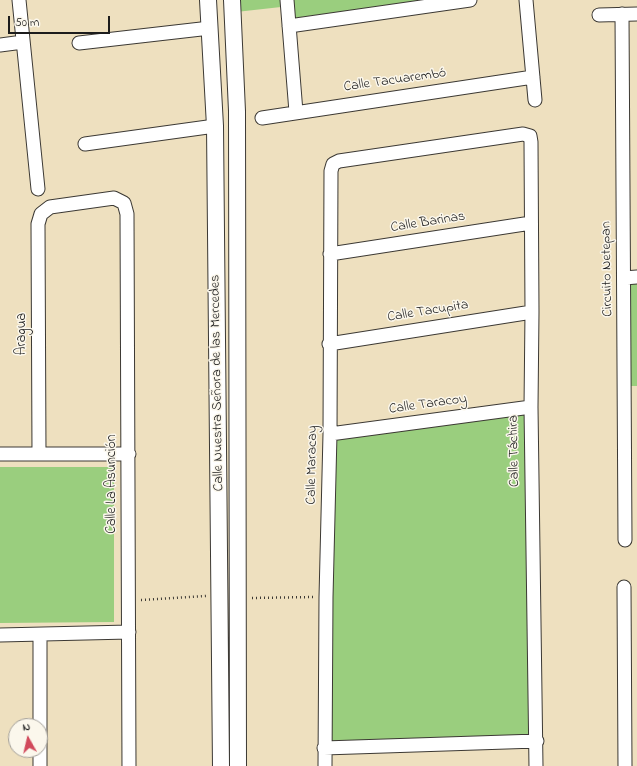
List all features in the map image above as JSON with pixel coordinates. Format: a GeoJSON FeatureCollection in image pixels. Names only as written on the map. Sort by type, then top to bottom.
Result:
{"type":"FeatureCollection","features":[{"type":"Feature","properties":{"kind":"street"},"geometry":{"type":"LineString","coordinates":[[19,0],[38,190]]}},
{"type":"Feature","properties":{"kind":"street","name":"Calle Nuestra Señora de las Mercedes"},"geometry":{"type":"LineString","coordinates":[[208,0],[214,119],[221,766]]}},
{"type":"Feature","properties":{"kind":"street","name":"Calle Nuestra Señora de las Mercedes"},"geometry":{"type":"LineString","coordinates":[[232,0],[237,110],[238,766]]}},
{"type":"Feature","properties":{"kind":"street"},"geometry":{"type":"LineString","coordinates":[[287,0],[296,112]]}},
{"type":"Feature","properties":{"kind":"street"},"geometry":{"type":"LineString","coordinates":[[289,26],[470,0]]}},
{"type":"Feature","properties":{"kind":"street"},"geometry":{"type":"LineString","coordinates":[[526,0],[535,100]]}},
{"type":"Feature","properties":{"kind":"street","name":"Circuito Netepan"},"geometry":{"type":"LineString","coordinates":[[622,14],[631,278],[631,524],[625,540]]}},
{"type":"Feature","properties":{"kind":"street"},"geometry":{"type":"LineString","coordinates":[[599,15],[637,14]]}},
{"type":"Feature","properties":{"kind":"street"},"geometry":{"type":"LineString","coordinates":[[79,43],[210,28]]}},
{"type":"Feature","properties":{"kind":"street"},"geometry":{"type":"LineString","coordinates":[[0,45],[23,42]]}},
{"type":"Feature","properties":{"kind":"street","name":"Calle Tacuarembó"},"geometry":{"type":"LineString","coordinates":[[262,118],[533,77]]}},
{"type":"Feature","properties":{"kind":"street"},"geometry":{"type":"LineString","coordinates":[[85,144],[214,119],[237,110]]}},
{"type":"Feature","properties":{"kind":"street","name":"Calle Maracay"},"geometry":{"type":"LineString","coordinates":[[324,766],[330,434],[329,344],[331,171],[333,164],[339,161],[523,134],[530,136]]}},
{"type":"Feature","properties":{"kind":"street","name":"Calle Táchira"},"geometry":{"type":"LineString","coordinates":[[530,136],[532,312],[531,407],[537,742],[536,766]]}},
{"type":"Feature","properties":{"kind":"street","name":"Aragua"},"geometry":{"type":"LineString","coordinates":[[39,454],[38,224],[41,214],[50,207],[114,198],[124,203]]}},
{"type":"Feature","properties":{"kind":"street","name":"Calle La Asunción"},"geometry":{"type":"LineString","coordinates":[[124,203],[127,214],[129,454],[128,766]]}},
{"type":"Feature","properties":{"kind":"street","name":"Calle Barinas"},"geometry":{"type":"LineString","coordinates":[[330,254],[531,223]]}},
{"type":"Feature","properties":{"kind":"street","name":"Calle Tacupita"},"geometry":{"type":"LineString","coordinates":[[329,344],[532,312]]}},
{"type":"Feature","properties":{"kind":"street","name":"Calle Taracoy"},"geometry":{"type":"LineString","coordinates":[[330,434],[531,407]]}},
{"type":"Feature","properties":{"kind":"street"},"geometry":{"type":"LineString","coordinates":[[0,454],[129,454]]}},
{"type":"Feature","properties":{"kind":"street"},"geometry":{"type":"LineString","coordinates":[[624,587],[631,606],[625,766]]}},
{"type":"Feature","properties":{"kind":"street"},"geometry":{"type":"LineString","coordinates":[[220,596],[238,599]]}},
{"type":"Feature","properties":{"kind":"street"},"geometry":{"type":"LineString","coordinates":[[0,635],[129,632]]}},
{"type":"Feature","properties":{"kind":"street"},"geometry":{"type":"LineString","coordinates":[[40,635],[40,766]]}},
{"type":"Feature","properties":{"kind":"street"},"geometry":{"type":"LineString","coordinates":[[324,748],[537,742]]}},
{"type":"Feature","properties":{"kind":"path"},"geometry":{"type":"LineString","coordinates":[[129,601],[220,596]]}},
{"type":"Feature","properties":{"kind":"path"},"geometry":{"type":"LineString","coordinates":[[238,599],[326,597]]}},
{"type":"Feature","properties":{"kind":"green space"},"geometry":{"type":"Polygon","coordinates":[[[236,0],[280,0],[281,7],[236,12],[236,0]]]}},
{"type":"Feature","properties":{"kind":"green space"},"geometry":{"type":"Polygon","coordinates":[[[292,0],[427,0],[294,18],[292,0]]]}},
{"type":"Feature","properties":{"kind":"green space"},"geometry":{"type":"Polygon","coordinates":[[[626,282],[637,282],[637,386],[627,386],[626,282]]]}},
{"type":"Feature","properties":{"kind":"green space"},"geometry":{"type":"Polygon","coordinates":[[[530,407],[532,741],[326,747],[330,434],[530,407]]]}},
{"type":"Feature","properties":{"kind":"green space"},"geometry":{"type":"Polygon","coordinates":[[[0,467],[114,467],[114,622],[0,623],[0,467]]]}}]}
